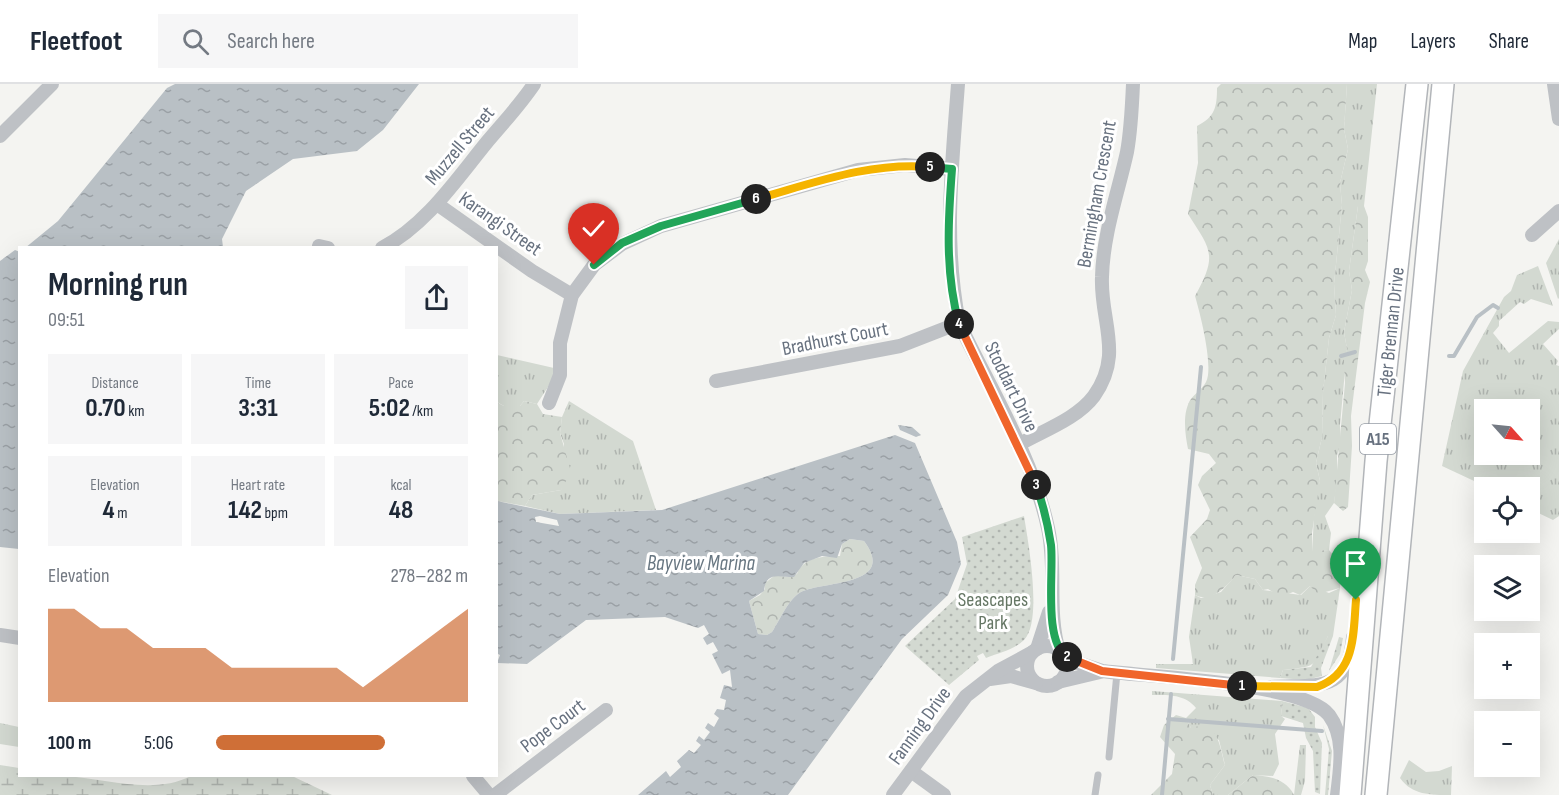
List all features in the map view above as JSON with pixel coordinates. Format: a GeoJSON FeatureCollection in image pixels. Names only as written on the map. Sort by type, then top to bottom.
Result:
{"type":"FeatureCollection","features":[{"type":"Feature","properties":{"kind":"main road","name":"Tiger Brennan Drive"},"geometry":{"type":"LineString","coordinates":[[1350,795],[1376,461],[1417,84]]}},
{"type":"Feature","properties":{"kind":"main road","name":"Tiger Brennan Drive"},"geometry":{"type":"LineString","coordinates":[[1376,795],[1443,84]]}},
{"type":"Feature","properties":{"kind":"street"},"geometry":{"type":"LineString","coordinates":[[0,136],[52,84]]}},
{"type":"Feature","properties":{"kind":"street","name":"Muzzell Street"},"geometry":{"type":"LineString","coordinates":[[386,246],[400,238],[437,204],[521,104],[534,84]]}},
{"type":"Feature","properties":{"kind":"street","name":"Stoddart Drive"},"geometry":{"type":"LineString","coordinates":[[958,84],[948,240],[950,272],[958,323],[1037,488],[1048,528],[1052,564],[1053,624],[1060,652]]}},
{"type":"Feature","properties":{"kind":"street","name":"Bermingham Crescent"},"geometry":{"type":"LineString","coordinates":[[1018,445],[1078,411],[1094,396],[1109,362],[1111,339],[1101,279],[1104,247],[1127,150],[1133,84]]}},
{"type":"Feature","properties":{"kind":"street"},"geometry":{"type":"LineString","coordinates":[[1554,84],[1559,118]]}},
{"type":"Feature","properties":{"kind":"street"},"geometry":{"type":"LineString","coordinates":[[549,403],[560,375],[560,343],[572,295],[594,265],[622,243],[661,226],[858,170],[905,165],[952,169]]}},
{"type":"Feature","properties":{"kind":"street","name":"Karangi Street"},"geometry":{"type":"LineString","coordinates":[[437,204],[497,246]]}},
{"type":"Feature","properties":{"kind":"street"},"geometry":{"type":"LineString","coordinates":[[1532,235],[1559,211]]}},
{"type":"Feature","properties":{"kind":"street","name":"Karangi Street"},"geometry":{"type":"LineString","coordinates":[[498,247],[572,295]]}},
{"type":"Feature","properties":{"kind":"street","name":"Bradhurst Court"},"geometry":{"type":"LineString","coordinates":[[716,381],[900,346],[958,323]]}},
{"type":"Feature","properties":{"kind":"street"},"geometry":{"type":"LineString","coordinates":[[1254,688],[1317,687],[1328,683],[1346,666],[1352,651],[1361,550],[1376,461]]}},
{"type":"Feature","properties":{"kind":"street","name":"Stoddart Drive"},"geometry":{"type":"LineString","coordinates":[[1035,651],[1052,597]]}},
{"type":"Feature","properties":{"kind":"street"},"geometry":{"type":"LineString","coordinates":[[0,635],[18,638]]}},
{"type":"Feature","properties":{"kind":"street"},"geometry":{"type":"LineString","coordinates":[[1117,673],[1091,668],[1049,646],[1035,651],[1028,659],[1027,669],[1031,679],[1039,684],[1050,686],[1088,673],[1117,673],[1254,688],[1306,699],[1317,704],[1329,715],[1340,741],[1337,795]]}},
{"type":"Feature","properties":{"kind":"street","name":"Fanning Drive"},"geometry":{"type":"LineString","coordinates":[[893,795],[960,703],[980,684],[1004,667],[1035,651]]}},
{"type":"Feature","properties":{"kind":"street"},"geometry":{"type":"LineString","coordinates":[[1059,682],[1066,670],[1060,652]]}},
{"type":"Feature","properties":{"kind":"street","name":"Fanning Drive"},"geometry":{"type":"LineString","coordinates":[[980,684],[995,678],[1011,676],[1039,684]]}},
{"type":"Feature","properties":{"kind":"street","name":"Pope Court"},"geometry":{"type":"LineString","coordinates":[[495,795],[606,710]]}},
{"type":"Feature","properties":{"kind":"street"},"geometry":{"type":"LineString","coordinates":[[911,771],[945,795]]}},
{"type":"Feature","properties":{"kind":"street"},"geometry":{"type":"LineString","coordinates":[[474,777],[489,795]]}},
{"type":"Feature","properties":{"kind":"lane"},"geometry":{"type":"LineString","coordinates":[[1109,757],[1117,673]]}},
{"type":"Feature","properties":{"kind":"lane"},"geometry":{"type":"LineString","coordinates":[[1095,795],[1098,775]]}},
{"type":"Feature","properties":{"kind":"green space"},"geometry":{"type":"Polygon","coordinates":[[[1221,84],[1347,84],[1344,129],[1348,149],[1340,183],[1342,205],[1334,284],[1336,315],[1329,338],[1323,392],[1322,437],[1316,463],[1320,481],[1312,533],[1312,551],[1329,550],[1336,559],[1340,572],[1340,588],[1318,594],[1310,586],[1300,595],[1293,592],[1281,597],[1268,589],[1263,590],[1255,579],[1236,575],[1223,589],[1213,595],[1201,597],[1195,595],[1195,585],[1202,568],[1190,537],[1207,519],[1210,510],[1198,485],[1202,476],[1216,463],[1209,454],[1188,449],[1186,437],[1185,423],[1188,404],[1206,382],[1208,375],[1205,340],[1195,296],[1207,271],[1209,253],[1202,236],[1188,214],[1198,163],[1197,126],[1208,119],[1214,111],[1217,88],[1221,84]]]}},
{"type":"Feature","properties":{"kind":"green space"},"geometry":{"type":"Polygon","coordinates":[[[1347,84],[1377,84],[1364,206],[1358,206],[1349,271],[1352,290],[1344,332],[1347,349],[1340,425],[1341,443],[1337,456],[1334,503],[1325,516],[1331,533],[1329,550],[1312,552],[1315,500],[1320,481],[1316,463],[1322,437],[1323,392],[1329,338],[1336,315],[1334,284],[1342,205],[1340,183],[1348,149],[1344,129],[1347,84]]]}},
{"type":"Feature","properties":{"kind":"green space"},"geometry":{"type":"Polygon","coordinates":[[[1358,206],[1364,206],[1368,217],[1368,261],[1365,270],[1370,282],[1365,303],[1351,416],[1352,446],[1348,507],[1343,511],[1334,503],[1345,383],[1344,361],[1347,349],[1344,332],[1352,290],[1349,271],[1358,206]]]}},
{"type":"Feature","properties":{"kind":"green space"},"geometry":{"type":"Polygon","coordinates":[[[1559,239],[1559,298],[1558,299],[1546,263],[1559,239]]]}},
{"type":"Feature","properties":{"kind":"green space"},"geometry":{"type":"Polygon","coordinates":[[[1538,266],[1553,306],[1531,299],[1524,304],[1520,302],[1499,321],[1499,326],[1493,333],[1509,353],[1548,321],[1559,322],[1559,329],[1543,344],[1558,361],[1556,365],[1559,366],[1559,516],[1553,520],[1540,514],[1540,477],[1474,477],[1474,481],[1442,466],[1463,371],[1504,297],[1511,291],[1517,275],[1538,266]]]}},
{"type":"Feature","properties":{"kind":"green space"},"geometry":{"type":"Polygon","coordinates":[[[498,355],[554,368],[553,379],[537,404],[524,401],[520,406],[504,406],[498,403],[498,355]]]}},
{"type":"Feature","properties":{"kind":"green space"},"geometry":{"type":"Polygon","coordinates":[[[524,401],[537,404],[543,414],[562,417],[560,433],[571,472],[561,490],[532,495],[525,506],[498,501],[498,403],[504,406],[520,406],[524,401]]]}},
{"type":"Feature","properties":{"kind":"green space"},"geometry":{"type":"Polygon","coordinates":[[[569,401],[633,441],[656,510],[560,514],[525,506],[532,495],[561,490],[564,444],[560,433],[562,417],[569,401]]]}},
{"type":"Feature","properties":{"kind":"green space","name":"Seascapes Park"},"geometry":{"type":"Polygon","coordinates":[[[1024,516],[1033,580],[1033,616],[1030,630],[1024,640],[1011,649],[986,658],[983,653],[977,656],[979,660],[949,685],[905,646],[955,599],[967,564],[962,537],[1024,516]]]}},
{"type":"Feature","properties":{"kind":"green space"},"geometry":{"type":"Polygon","coordinates":[[[850,539],[864,541],[872,555],[872,566],[866,574],[855,579],[803,591],[789,603],[772,632],[767,635],[758,634],[749,601],[760,595],[765,589],[764,584],[775,575],[787,577],[797,574],[800,568],[809,561],[827,556],[840,556],[842,544],[850,539]]]}},
{"type":"Feature","properties":{"kind":"green space"},"geometry":{"type":"Polygon","coordinates":[[[1236,575],[1255,579],[1263,590],[1301,595],[1310,586],[1329,593],[1340,588],[1333,636],[1328,636],[1313,664],[1303,668],[1283,670],[1280,678],[1156,668],[1156,664],[1193,664],[1189,637],[1195,595],[1201,598],[1221,592],[1236,575]]]}},
{"type":"Feature","properties":{"kind":"green space"},"geometry":{"type":"Polygon","coordinates":[[[1328,636],[1333,636],[1321,668],[1322,676],[1306,680],[1280,678],[1283,670],[1311,667],[1328,636]]]}},
{"type":"Feature","properties":{"kind":"green space"},"geometry":{"type":"Polygon","coordinates":[[[1339,637],[1343,638],[1340,654],[1329,671],[1339,637]]]}},
{"type":"Feature","properties":{"kind":"green space"},"geometry":{"type":"Polygon","coordinates":[[[1152,691],[1282,701],[1281,716],[1285,719],[1275,734],[1279,764],[1273,776],[1253,775],[1228,795],[1213,795],[1210,785],[1225,765],[1219,740],[1191,728],[1186,718],[1196,708],[1192,703],[1176,696],[1152,695],[1152,691]]]}},
{"type":"Feature","properties":{"kind":"green space"},"geometry":{"type":"Polygon","coordinates":[[[1282,701],[1308,708],[1315,717],[1315,727],[1322,743],[1320,794],[1315,792],[1313,751],[1306,738],[1303,723],[1281,716],[1282,701]]]}},
{"type":"Feature","properties":{"kind":"green space"},"geometry":{"type":"Polygon","coordinates":[[[1176,715],[1186,718],[1191,728],[1206,727],[1215,734],[1218,740],[1225,765],[1210,785],[1213,795],[1151,795],[1172,774],[1175,754],[1160,737],[1164,725],[1176,715]]]}},
{"type":"Feature","properties":{"kind":"green space"},"geometry":{"type":"Polygon","coordinates":[[[0,723],[18,727],[18,747],[0,744],[0,723]]]}},
{"type":"Feature","properties":{"kind":"green space"},"geometry":{"type":"Polygon","coordinates":[[[1323,725],[1332,751],[1328,795],[1325,795],[1329,749],[1323,725]]]}},
{"type":"Feature","properties":{"kind":"green space"},"geometry":{"type":"Polygon","coordinates":[[[1300,745],[1306,745],[1305,781],[1301,795],[1294,795],[1300,745]]]}},
{"type":"Feature","properties":{"kind":"green space"},"geometry":{"type":"Polygon","coordinates":[[[1409,760],[1426,772],[1439,771],[1452,766],[1451,795],[1422,793],[1405,784],[1400,778],[1409,760]]]}},
{"type":"Feature","properties":{"kind":"green space"},"geometry":{"type":"Polygon","coordinates":[[[0,765],[18,768],[18,777],[75,777],[146,785],[177,782],[189,777],[294,777],[332,795],[0,795],[0,765]]]}},
{"type":"Feature","properties":{"kind":"green space"},"geometry":{"type":"Polygon","coordinates":[[[1253,775],[1277,779],[1287,785],[1294,795],[1228,795],[1253,775]]]}},
{"type":"Feature","properties":{"kind":"water"},"geometry":{"type":"Polygon","coordinates":[[[175,84],[419,84],[383,130],[357,151],[293,159],[246,191],[222,239],[223,246],[27,246],[58,221],[167,88],[175,84]]]}},
{"type":"Feature","properties":{"kind":"water"},"geometry":{"type":"Polygon","coordinates":[[[15,250],[18,251],[18,549],[0,547],[0,261],[15,250]]]}},
{"type":"Feature","properties":{"kind":"water"},"geometry":{"type":"Polygon","coordinates":[[[898,425],[912,427],[921,435],[916,437],[900,430],[898,425]]]}},
{"type":"Feature","properties":{"kind":"water","name":"Bayview Marina"},"geometry":{"type":"Polygon","coordinates":[[[895,435],[915,443],[957,542],[961,564],[948,595],[902,639],[788,795],[638,795],[666,771],[670,777],[681,767],[677,761],[689,750],[694,753],[701,745],[696,741],[699,736],[704,740],[710,732],[705,728],[708,723],[714,727],[719,718],[714,714],[717,709],[724,710],[726,700],[720,698],[724,685],[732,687],[730,670],[722,674],[712,654],[718,651],[713,642],[707,645],[703,638],[709,634],[704,625],[698,628],[665,617],[586,620],[527,664],[498,663],[500,655],[498,654],[498,501],[560,514],[662,510],[895,435]],[[850,539],[842,544],[837,558],[822,556],[804,563],[794,577],[774,576],[767,580],[764,591],[749,601],[758,634],[767,635],[772,632],[789,603],[803,591],[855,579],[866,574],[872,566],[872,555],[864,541],[850,539]]]}},
{"type":"Feature","properties":{"kind":"pier"},"geometry":{"type":"Polygon","coordinates":[[[535,517],[557,520],[559,526],[536,522],[535,517]]]}},
{"type":"Feature","properties":{"kind":"waterway"},"geometry":{"type":"LineString","coordinates":[[1449,356],[1454,356],[1477,317],[1493,305],[1498,308]]}},
{"type":"Feature","properties":{"kind":"waterway"},"geometry":{"type":"LineString","coordinates":[[1341,356],[1355,352]]}},
{"type":"Feature","properties":{"kind":"waterway"},"geometry":{"type":"LineString","coordinates":[[1173,659],[1201,367]]}},
{"type":"Feature","properties":{"kind":"waterway"},"geometry":{"type":"LineString","coordinates":[[1162,795],[1171,694]]}},
{"type":"Feature","properties":{"kind":"waterway"},"geometry":{"type":"LineString","coordinates":[[1168,719],[1322,731]]}},
{"type":"Feature","properties":{"kind":"route"},"geometry":{"type":"LineString","coordinates":[[594,265],[622,243],[661,226],[858,170],[905,165],[952,169],[948,230],[950,272],[958,323],[1037,488],[1051,545],[1053,624],[1059,651],[1074,662],[1102,671],[1254,688],[1317,687],[1328,683],[1346,666],[1352,651],[1356,600]]}}]}
